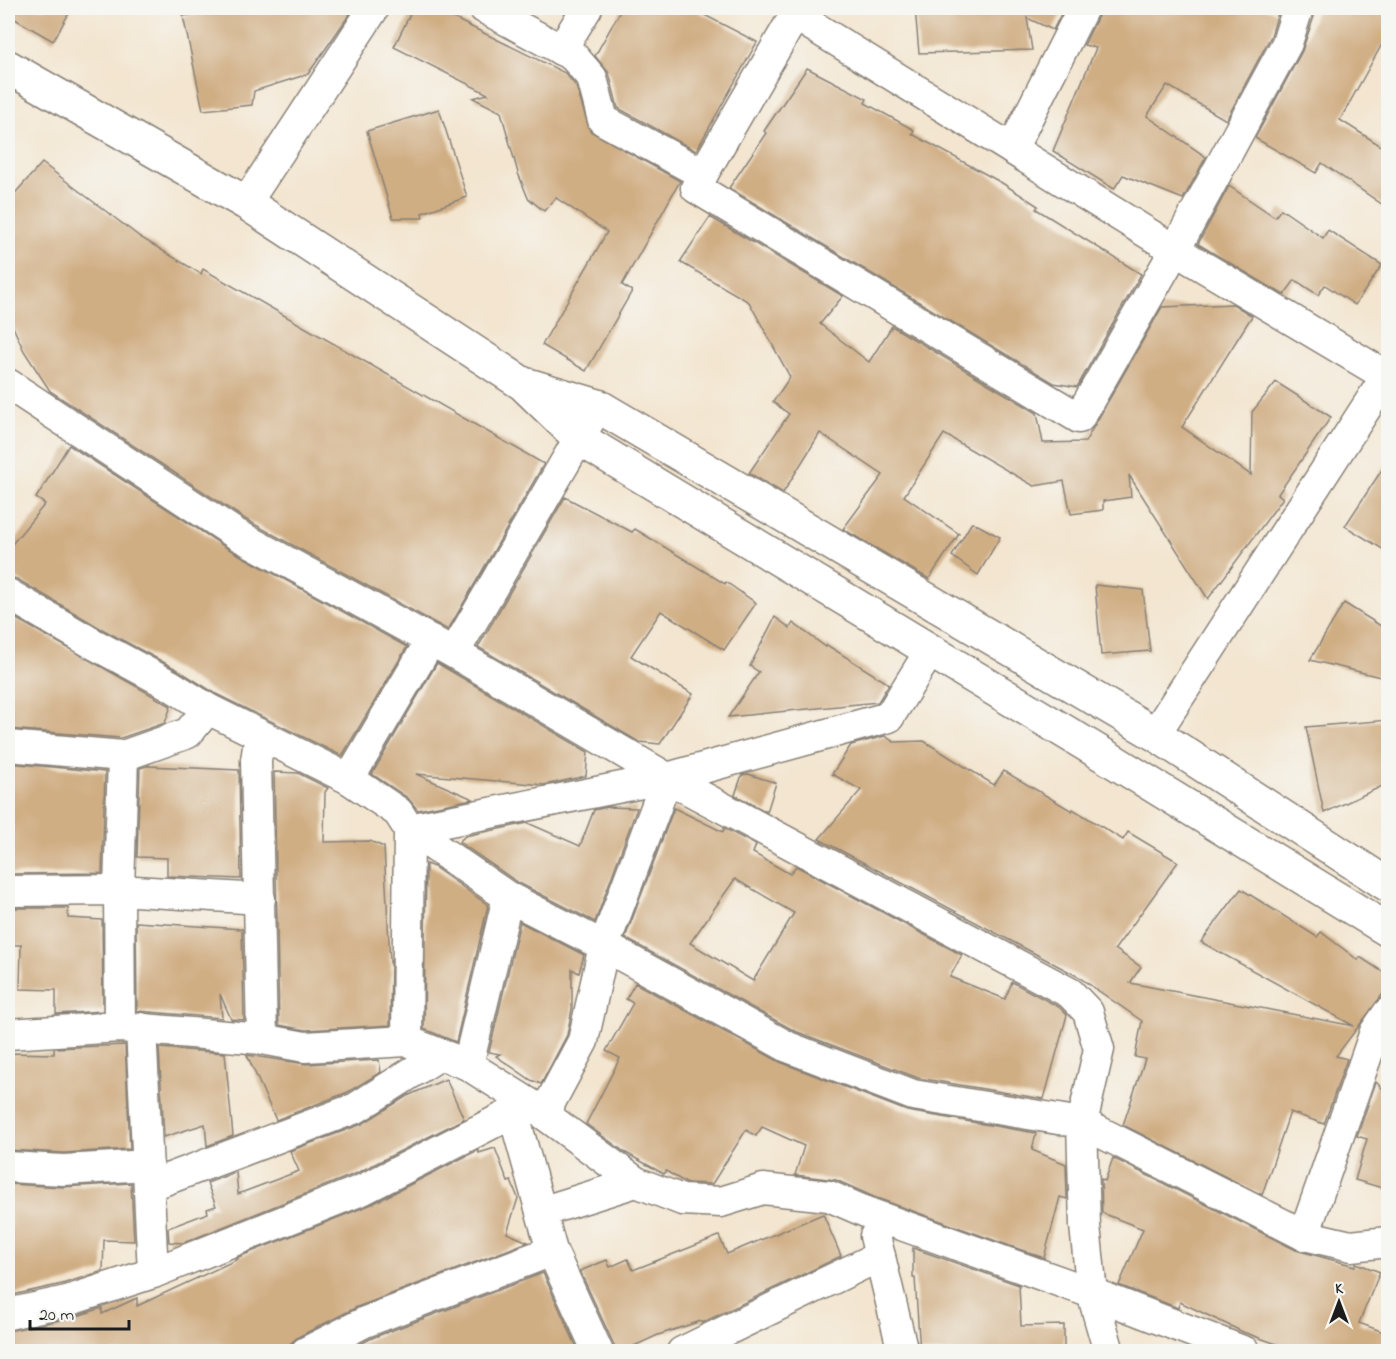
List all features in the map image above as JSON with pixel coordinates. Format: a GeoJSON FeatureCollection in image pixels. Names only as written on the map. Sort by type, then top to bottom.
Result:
{"type":"FeatureCollection","features":[{"type":"Feature","properties":{"kind":"street"},"geometry":{"type":"LineString","coordinates":[[246,203],[374,8]]}},
{"type":"Feature","properties":{"kind":"street"},"geometry":{"type":"LineString","coordinates":[[484,8],[573,56],[592,78],[603,120],[703,174]]}},
{"type":"Feature","properties":{"kind":"street"},"geometry":{"type":"LineString","coordinates":[[561,50],[587,8]]}},
{"type":"Feature","properties":{"kind":"street"},"geometry":{"type":"LineString","coordinates":[[1012,148],[1083,8]]}},
{"type":"Feature","properties":{"kind":"street"},"geometry":{"type":"LineString","coordinates":[[1155,734],[1388,376],[1175,250],[797,11],[696,188],[1079,418],[1175,250],[1287,43],[1298,8]]}},
{"type":"Feature","properties":{"kind":"street"},"geometry":{"type":"LineString","coordinates":[[8,67],[246,203],[523,384],[580,439],[1389,930]]}},
{"type":"Feature","properties":{"kind":"street"},"geometry":{"type":"LineString","coordinates":[[8,384],[236,534],[442,647],[667,778],[1070,993],[1088,1012],[1099,1049],[1082,1123],[1085,1226],[1092,1293],[1109,1352]]}},
{"type":"Feature","properties":{"kind":"street"},"geometry":{"type":"LineString","coordinates":[[523,384],[598,406],[1155,734],[1389,885]]}},
{"type":"Feature","properties":{"kind":"street"},"geometry":{"type":"LineString","coordinates":[[349,779],[442,647],[580,439],[598,406]]}},
{"type":"Feature","properties":{"kind":"street"},"geometry":{"type":"LineString","coordinates":[[8,594],[170,685],[208,709],[349,779],[398,812],[409,829],[508,897],[604,946],[788,1047],[913,1095],[1082,1123],[1304,1235],[1351,1246],[1389,1242]]}},
{"type":"Feature","properties":{"kind":"street"},"geometry":{"type":"LineString","coordinates":[[409,829],[667,778],[889,717],[930,651]]}},
{"type":"Feature","properties":{"kind":"street"},"geometry":{"type":"LineString","coordinates":[[8,746],[123,756],[188,733],[208,709]]}},
{"type":"Feature","properties":{"kind":"street"},"geometry":{"type":"LineString","coordinates":[[260,735],[256,760],[262,1039]]}},
{"type":"Feature","properties":{"kind":"street"},"geometry":{"type":"LineString","coordinates":[[123,756],[119,890],[130,1028],[149,1176],[153,1273]]}},
{"type":"Feature","properties":{"kind":"street"},"geometry":{"type":"LineString","coordinates":[[8,1314],[67,1301],[153,1273],[364,1189],[529,1110],[582,1041],[604,946],[667,778]]}},
{"type":"Feature","properties":{"kind":"street"},"geometry":{"type":"LineString","coordinates":[[407,1041],[409,829]]}},
{"type":"Feature","properties":{"kind":"street"},"geometry":{"type":"LineString","coordinates":[[8,891],[119,890],[260,899]]}},
{"type":"Feature","properties":{"kind":"street"},"geometry":{"type":"LineString","coordinates":[[8,1167],[149,1176],[356,1108],[454,1060],[508,897]]}},
{"type":"Feature","properties":{"kind":"street"},"geometry":{"type":"LineString","coordinates":[[1304,1235],[1375,1032],[1389,1013]]}},
{"type":"Feature","properties":{"kind":"street"},"geometry":{"type":"LineString","coordinates":[[8,1034],[130,1028],[262,1039],[305,1047],[407,1041],[454,1060],[636,1182],[682,1200],[721,1202],[763,1189],[829,1196],[868,1213],[1092,1293],[1245,1352]]}},
{"type":"Feature","properties":{"kind":"street"},"geometry":{"type":"LineString","coordinates":[[529,1110],[541,1212],[552,1251],[598,1352]]}},
{"type":"Feature","properties":{"kind":"street"},"geometry":{"type":"LineString","coordinates":[[541,1212],[636,1182]]}},
{"type":"Feature","properties":{"kind":"street"},"geometry":{"type":"LineString","coordinates":[[868,1213],[903,1352]]}},
{"type":"Feature","properties":{"kind":"street"},"geometry":{"type":"LineString","coordinates":[[306,1352],[365,1322],[552,1251]]}},
{"type":"Feature","properties":{"kind":"street"},"geometry":{"type":"LineString","coordinates":[[682,1352],[880,1256]]}},
{"type":"Feature","properties":{"kind":"building"},"geometry":{"type":"Polygon","coordinates":[[[8,8],[72,8],[53,41],[8,15],[8,8]]]}},
{"type":"Feature","properties":{"kind":"building"},"geometry":{"type":"Polygon","coordinates":[[[238,8],[354,8],[308,74],[254,91],[252,105],[203,110],[183,16],[238,8]]]}},
{"type":"Feature","properties":{"kind":"building"},"geometry":{"type":"Polygon","coordinates":[[[413,8],[433,8],[565,73],[576,86],[590,131],[680,181],[622,285],[632,291],[586,371],[542,345],[607,232],[556,198],[544,211],[528,198],[518,173],[501,112],[473,98],[488,94],[394,47],[413,8]]]}},
{"type":"Feature","properties":{"kind":"building"},"geometry":{"type":"Polygon","coordinates":[[[622,8],[691,8],[757,42],[696,151],[618,108],[609,73],[595,56],[622,8]]]}},
{"type":"Feature","properties":{"kind":"building"},"geometry":{"type":"Polygon","coordinates":[[[915,8],[1064,8],[1053,30],[1027,18],[1032,50],[919,53],[915,8]]]}},
{"type":"Feature","properties":{"kind":"building"},"geometry":{"type":"Polygon","coordinates":[[[1100,8],[1264,8],[1278,13],[1271,36],[1226,120],[1167,85],[1147,116],[1206,157],[1183,199],[1123,175],[1114,189],[1053,151],[1096,48],[1084,45],[1100,8]]]}},
{"type":"Feature","properties":{"kind":"building"},"geometry":{"type":"Polygon","coordinates":[[[1317,8],[1389,8],[1389,47],[1381,46],[1340,120],[1389,151],[1389,209],[1322,163],[1316,173],[1255,138],[1302,51],[1317,8]]]}},
{"type":"Feature","properties":{"kind":"building"},"geometry":{"type":"Polygon","coordinates":[[[807,68],[867,99],[865,103],[914,130],[912,134],[1002,183],[1038,206],[1036,209],[1141,274],[1077,387],[1054,383],[729,188],[807,68]]]}},
{"type":"Feature","properties":{"kind":"building"},"geometry":{"type":"Polygon","coordinates":[[[439,109],[467,197],[422,213],[423,218],[393,218],[367,131],[439,109]]]}},
{"type":"Feature","properties":{"kind":"building"},"geometry":{"type":"Polygon","coordinates":[[[42,163],[140,237],[201,274],[203,269],[544,464],[448,630],[245,519],[50,391],[24,351],[8,316],[8,201],[42,163]]]}},
{"type":"Feature","properties":{"kind":"building"},"geometry":{"type":"Polygon","coordinates":[[[1229,186],[1275,217],[1281,209],[1323,238],[1328,230],[1382,265],[1355,305],[1325,285],[1318,295],[1295,280],[1284,295],[1198,244],[1229,186]]]}},
{"type":"Feature","properties":{"kind":"building"},"geometry":{"type":"Polygon","coordinates":[[[710,217],[843,296],[820,324],[869,362],[892,326],[1037,413],[1043,443],[1085,442],[1162,307],[1233,304],[1252,316],[1182,427],[1251,475],[1252,412],[1276,382],[1331,417],[1278,494],[1283,498],[1208,599],[1129,475],[1131,497],[1103,501],[1103,510],[1071,514],[1064,481],[1034,486],[944,434],[904,496],[959,534],[929,579],[843,529],[883,475],[820,433],[783,493],[749,473],[789,414],[773,402],[790,377],[749,302],[680,262],[710,217]]]}},
{"type":"Feature","properties":{"kind":"building"},"geometry":{"type":"Polygon","coordinates":[[[69,445],[227,548],[407,647],[342,756],[216,694],[17,579],[8,577],[8,549],[45,504],[36,498],[69,445]]]}},
{"type":"Feature","properties":{"kind":"building"},"geometry":{"type":"Polygon","coordinates":[[[1389,459],[1389,553],[1345,526],[1389,459]]]}},
{"type":"Feature","properties":{"kind":"building"},"geometry":{"type":"Polygon","coordinates":[[[565,497],[632,532],[635,529],[725,584],[726,582],[756,603],[724,650],[661,611],[631,656],[693,694],[660,744],[639,742],[478,647],[565,497]]]}},
{"type":"Feature","properties":{"kind":"building"},"geometry":{"type":"Polygon","coordinates":[[[972,522],[1000,537],[978,575],[952,556],[972,522]]]}},
{"type":"Feature","properties":{"kind":"building"},"geometry":{"type":"Polygon","coordinates":[[[1095,585],[1143,590],[1150,651],[1101,655],[1095,585]]]}},
{"type":"Feature","properties":{"kind":"building"},"geometry":{"type":"Polygon","coordinates":[[[1344,603],[1389,631],[1389,679],[1310,660],[1344,603]]]}},
{"type":"Feature","properties":{"kind":"building"},"geometry":{"type":"Polygon","coordinates":[[[8,614],[171,706],[165,723],[121,738],[8,729],[8,614]]]}},
{"type":"Feature","properties":{"kind":"building"},"geometry":{"type":"Polygon","coordinates":[[[775,617],[790,628],[793,623],[826,647],[827,645],[889,684],[878,702],[728,717],[759,672],[750,666],[775,617]]]}},
{"type":"Feature","properties":{"kind":"building"},"geometry":{"type":"Polygon","coordinates":[[[437,663],[588,752],[586,776],[544,785],[416,774],[473,799],[418,810],[408,798],[372,774],[437,663]]]}},
{"type":"Feature","properties":{"kind":"building"},"geometry":{"type":"Polygon","coordinates":[[[1389,720],[1389,783],[1324,813],[1306,727],[1389,720]]]}},
{"type":"Feature","properties":{"kind":"building"},"geometry":{"type":"Polygon","coordinates":[[[885,736],[894,742],[924,741],[994,785],[1004,771],[1123,840],[1128,832],[1178,862],[1115,949],[1141,967],[1130,983],[1354,1026],[1201,942],[1241,889],[1317,937],[1321,932],[1358,960],[1360,957],[1389,976],[1389,986],[1336,1056],[1347,1059],[1324,1124],[1290,1112],[1262,1195],[1123,1125],[1145,1059],[1135,1057],[1142,1021],[1077,976],[819,839],[861,790],[832,774],[851,745],[885,736]]]}},
{"type":"Feature","properties":{"kind":"building"},"geometry":{"type":"Polygon","coordinates":[[[8,763],[105,772],[102,873],[8,874],[8,763]]]}},
{"type":"Feature","properties":{"kind":"building"},"geometry":{"type":"Polygon","coordinates":[[[150,765],[239,770],[241,879],[167,876],[167,858],[137,857],[140,768],[150,765]]]}},
{"type":"Feature","properties":{"kind":"building"},"geometry":{"type":"Polygon","coordinates":[[[274,772],[298,773],[328,788],[325,792],[324,842],[370,841],[384,847],[391,961],[390,1025],[306,1030],[279,1025],[274,772]]]}},
{"type":"Feature","properties":{"kind":"building"},"geometry":{"type":"Polygon","coordinates":[[[748,774],[776,783],[767,812],[735,795],[742,775],[748,774]]]}},
{"type":"Feature","properties":{"kind":"building"},"geometry":{"type":"Polygon","coordinates":[[[608,807],[637,808],[595,922],[517,882],[459,842],[465,836],[528,823],[580,846],[594,810],[608,807]]]}},
{"type":"Feature","properties":{"kind":"building"},"geometry":{"type":"Polygon","coordinates":[[[674,808],[723,832],[724,828],[756,845],[753,853],[790,874],[796,866],[962,955],[950,977],[1005,999],[1012,982],[1059,1007],[1067,1015],[1044,1099],[918,1078],[795,1031],[625,938],[674,808]],[[735,879],[690,943],[753,981],[794,913],[735,879]]]}},
{"type":"Feature","properties":{"kind":"building"},"geometry":{"type":"Polygon","coordinates":[[[426,864],[434,867],[488,905],[456,1042],[424,1029],[426,864]]]}},
{"type":"Feature","properties":{"kind":"building"},"geometry":{"type":"Polygon","coordinates":[[[8,908],[68,908],[68,918],[102,920],[103,1011],[56,1014],[56,990],[20,989],[21,945],[8,945],[8,908]]]}},
{"type":"Feature","properties":{"kind":"building"},"geometry":{"type":"Polygon","coordinates":[[[136,922],[242,929],[244,1020],[231,1019],[220,994],[222,1018],[137,1011],[136,922]]]}},
{"type":"Feature","properties":{"kind":"building"},"geometry":{"type":"Polygon","coordinates":[[[520,922],[584,955],[579,973],[572,969],[572,1009],[567,1035],[541,1084],[531,1080],[496,1056],[500,1054],[489,1052],[520,922]]]}},
{"type":"Feature","properties":{"kind":"building"},"geometry":{"type":"Polygon","coordinates":[[[635,983],[780,1062],[907,1111],[1036,1133],[1032,1150],[1066,1164],[1067,1199],[1060,1197],[1044,1258],[874,1197],[836,1180],[795,1175],[804,1146],[762,1127],[756,1136],[746,1130],[712,1184],[686,1183],[626,1153],[586,1124],[620,1058],[606,1051],[633,1003],[626,999],[635,983]]]}},
{"type":"Feature","properties":{"kind":"building"},"geometry":{"type":"Polygon","coordinates":[[[125,1045],[130,1149],[64,1153],[8,1150],[8,1053],[54,1054],[54,1048],[125,1045]]]}},
{"type":"Feature","properties":{"kind":"building"},"geometry":{"type":"Polygon","coordinates":[[[159,1048],[225,1053],[233,1136],[207,1146],[205,1124],[164,1137],[159,1048]]]}},
{"type":"Feature","properties":{"kind":"building"},"geometry":{"type":"Polygon","coordinates":[[[247,1055],[306,1064],[379,1060],[381,1072],[348,1092],[276,1120],[247,1055]]]}},
{"type":"Feature","properties":{"kind":"building"},"geometry":{"type":"Polygon","coordinates":[[[446,1079],[464,1119],[357,1173],[183,1243],[169,1242],[168,1228],[208,1213],[207,1209],[216,1206],[207,1183],[236,1172],[238,1194],[299,1171],[290,1151],[362,1124],[407,1096],[446,1079]]]}},
{"type":"Feature","properties":{"kind":"building"},"geometry":{"type":"Polygon","coordinates":[[[1376,1082],[1384,1090],[1389,1091],[1389,1190],[1355,1180],[1367,1139],[1357,1136],[1376,1082]]]}},
{"type":"Feature","properties":{"kind":"building"},"geometry":{"type":"Polygon","coordinates":[[[495,1148],[508,1182],[511,1181],[518,1198],[507,1233],[528,1242],[357,1307],[298,1337],[291,1343],[289,1352],[8,1352],[8,1331],[71,1318],[102,1308],[102,1314],[137,1298],[137,1306],[238,1259],[236,1258],[372,1204],[478,1150],[479,1153],[495,1148]]]}},
{"type":"Feature","properties":{"kind":"building"},"geometry":{"type":"Polygon","coordinates":[[[1113,1158],[1296,1250],[1355,1266],[1356,1263],[1380,1272],[1359,1323],[1389,1334],[1389,1352],[1299,1352],[1243,1332],[1180,1302],[1178,1308],[1119,1285],[1143,1229],[1102,1213],[1101,1179],[1105,1181],[1113,1158]]]}},
{"type":"Feature","properties":{"kind":"building"},"geometry":{"type":"Polygon","coordinates":[[[131,1183],[134,1241],[104,1240],[103,1271],[62,1284],[8,1296],[8,1184],[63,1187],[131,1183]]]}},
{"type":"Feature","properties":{"kind":"building"},"geometry":{"type":"Polygon","coordinates":[[[823,1214],[841,1256],[702,1323],[701,1321],[658,1335],[621,1352],[615,1352],[614,1345],[580,1271],[607,1260],[610,1267],[628,1259],[633,1270],[719,1236],[727,1254],[823,1214]]]}},
{"type":"Feature","properties":{"kind":"building"},"geometry":{"type":"Polygon","coordinates":[[[913,1248],[1019,1285],[1021,1326],[1064,1325],[1064,1352],[920,1352],[915,1278],[913,1278],[913,1248]]]}},
{"type":"Feature","properties":{"kind":"building"},"geometry":{"type":"Polygon","coordinates":[[[543,1273],[579,1352],[345,1352],[372,1338],[543,1273]]]}}]}
